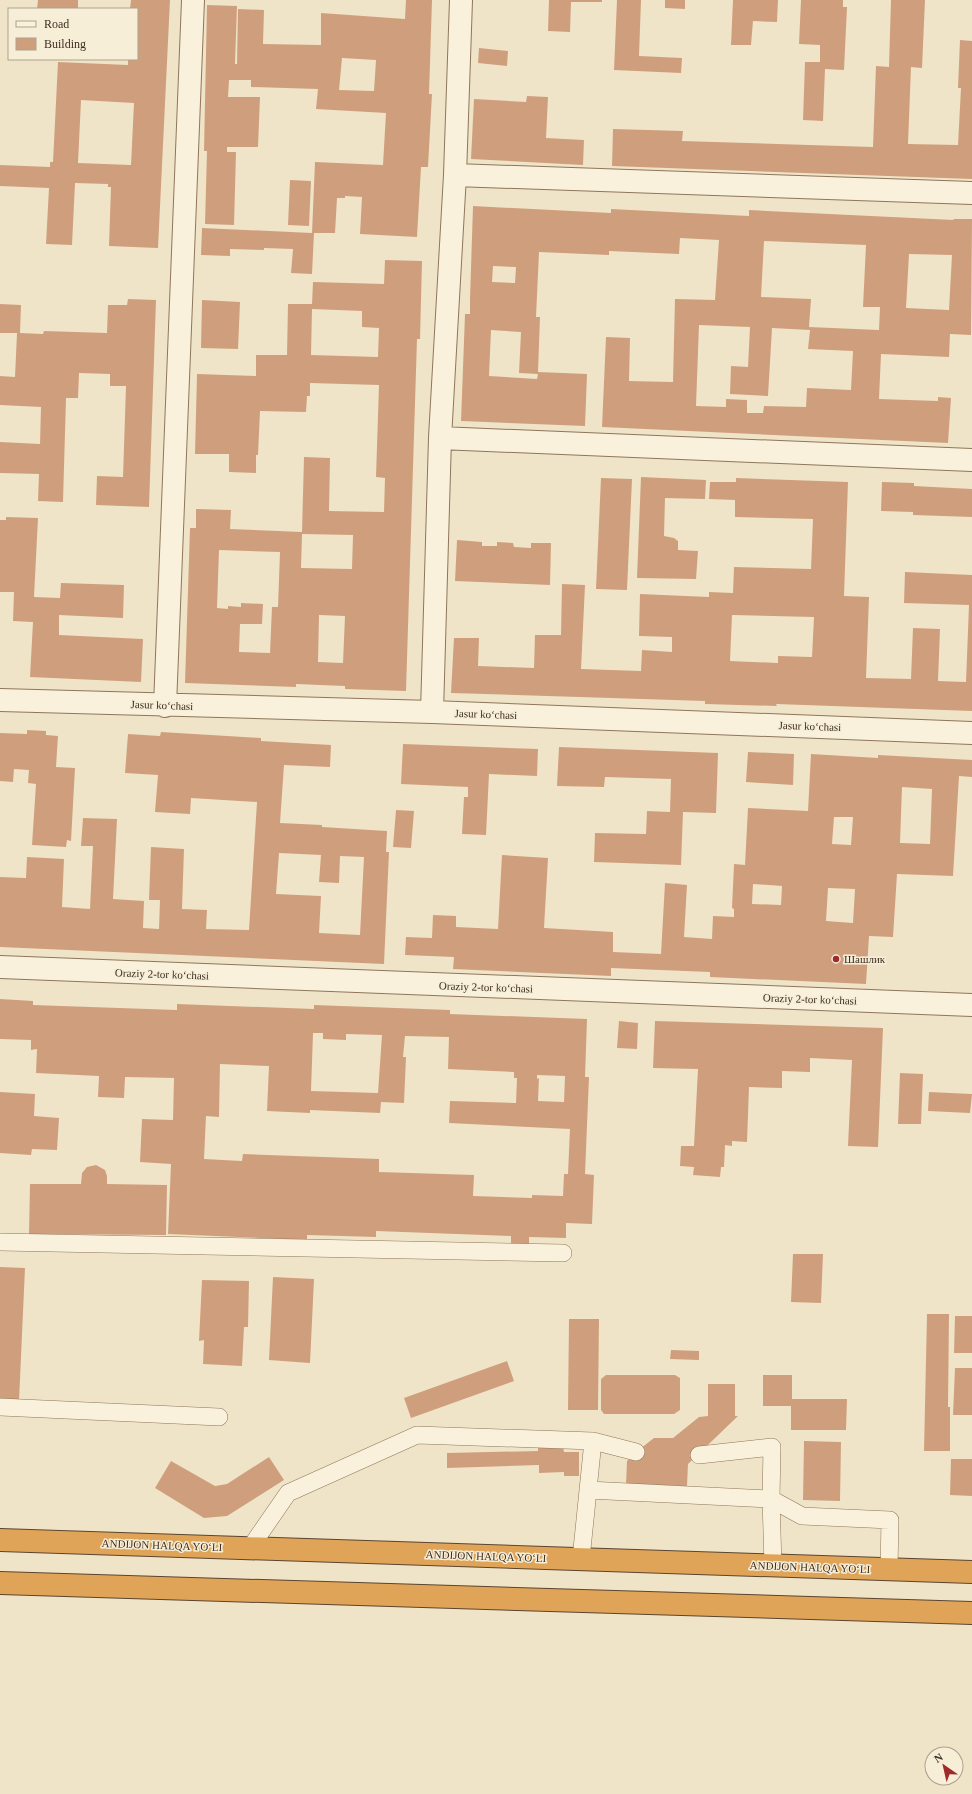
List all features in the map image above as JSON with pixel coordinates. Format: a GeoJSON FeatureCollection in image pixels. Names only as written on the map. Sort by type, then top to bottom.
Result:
{"type":"FeatureCollection","features":[{"type":"Feature","properties":{"kind":"highway","name":"ANDIJON HALQA YO‘LI"},"geometry":{"type":"LineString","coordinates":[[0,1540],[972,1572]]}},
{"type":"Feature","properties":{"kind":"highway"},"geometry":{"type":"LineString","coordinates":[[0,1583],[972,1613]]}},
{"type":"Feature","properties":{"kind":"street"},"geometry":{"type":"LineString","coordinates":[[165,706],[193,0]]}},
{"type":"Feature","properties":{"kind":"street"},"geometry":{"type":"LineString","coordinates":[[432,712],[440,438],[455,175],[461,0]]}},
{"type":"Feature","properties":{"kind":"street"},"geometry":{"type":"LineString","coordinates":[[455,175],[972,193]]}},
{"type":"Feature","properties":{"kind":"street"},"geometry":{"type":"LineString","coordinates":[[440,438],[972,460]]}},
{"type":"Feature","properties":{"kind":"street","name":"Jasur koʻchasi"},"geometry":{"type":"LineString","coordinates":[[0,700],[165,706],[432,712],[972,733]]}},
{"type":"Feature","properties":{"kind":"street","name":"Oraziy 2-tor koʻchasi"},"geometry":{"type":"LineString","coordinates":[[0,967],[972,1005]]}},
{"type":"Feature","properties":{"kind":"lane"},"geometry":{"type":"LineString","coordinates":[[0,1242],[563,1253]]}},
{"type":"Feature","properties":{"kind":"lane"},"geometry":{"type":"LineString","coordinates":[[0,1407],[219,1417]]}},
{"type":"Feature","properties":{"kind":"lane"},"geometry":{"type":"LineString","coordinates":[[250,1548],[288,1493],[417,1435],[593,1441],[636,1452]]}},
{"type":"Feature","properties":{"kind":"lane"},"geometry":{"type":"LineString","coordinates":[[581,1559],[593,1441]]}},
{"type":"Feature","properties":{"kind":"lane"},"geometry":{"type":"LineString","coordinates":[[699,1455],[772,1447],[771,1498],[773,1566]]}},
{"type":"Feature","properties":{"kind":"lane"},"geometry":{"type":"LineString","coordinates":[[588,1490],[771,1498],[802,1516],[890,1520],[889,1569]]}},
{"type":"Feature","properties":{"kind":"building"},"geometry":{"type":"Polygon","coordinates":[[[38,0],[78,0],[78,8],[37,8],[38,0]]]}},
{"type":"Feature","properties":{"kind":"building"},"geometry":{"type":"Polygon","coordinates":[[[131,0],[170,0],[158,248],[109,246],[111,187],[108,187],[108,184],[75,183],[72,245],[46,244],[49,188],[0,186],[0,165],[50,167],[50,162],[53,162],[58,62],[128,65],[128,60],[138,60],[138,8],[130,8],[131,0]],[[81,100],[78,163],[131,165],[134,103],[81,100]]]}},
{"type":"Feature","properties":{"kind":"building"},"geometry":{"type":"Polygon","coordinates":[[[406,0],[432,0],[429,94],[432,94],[428,167],[421,167],[417,237],[360,234],[362,197],[345,196],[345,198],[337,198],[335,233],[314,233],[312,274],[291,273],[293,249],[230,249],[230,256],[201,255],[202,228],[312,233],[315,162],[383,165],[386,113],[316,109],[318,89],[251,87],[251,80],[229,80],[228,97],[260,97],[258,147],[227,147],[227,152],[236,152],[234,225],[205,224],[207,151],[204,151],[207,5],[237,6],[235,64],[237,64],[238,9],[264,10],[263,44],[321,45],[321,13],[405,19],[406,0]],[[342,58],[339,90],[374,91],[376,60],[342,58]]]}},
{"type":"Feature","properties":{"kind":"building"},"geometry":{"type":"Polygon","coordinates":[[[549,0],[602,0],[602,2],[571,2],[570,32],[548,31],[549,0]]]}},
{"type":"Feature","properties":{"kind":"building"},"geometry":{"type":"Polygon","coordinates":[[[617,0],[641,0],[639,56],[682,58],[681,73],[614,70],[617,0]]]}},
{"type":"Feature","properties":{"kind":"building"},"geometry":{"type":"Polygon","coordinates":[[[665,0],[685,0],[685,9],[665,8],[665,0]]]}},
{"type":"Feature","properties":{"kind":"building"},"geometry":{"type":"Polygon","coordinates":[[[733,0],[778,0],[777,22],[753,21],[751,45],[731,45],[733,0]]]}},
{"type":"Feature","properties":{"kind":"building"},"geometry":{"type":"Polygon","coordinates":[[[801,0],[843,0],[843,7],[847,7],[844,70],[825,69],[823,121],[803,120],[805,62],[820,62],[820,45],[799,44],[801,0]]]}},
{"type":"Feature","properties":{"kind":"building"},"geometry":{"type":"Polygon","coordinates":[[[891,0],[925,0],[922,68],[911,67],[908,144],[958,145],[961,88],[958,88],[960,40],[972,41],[972,179],[612,166],[613,129],[683,131],[682,141],[873,147],[876,66],[889,67],[891,0]]]}},
{"type":"Feature","properties":{"kind":"building"},"geometry":{"type":"Polygon","coordinates":[[[479,48],[508,51],[507,66],[478,63],[479,48]]]}},
{"type":"Feature","properties":{"kind":"building"},"geometry":{"type":"Polygon","coordinates":[[[527,96],[548,97],[546,138],[584,140],[583,165],[471,159],[474,99],[526,102],[527,96]]]}},
{"type":"Feature","properties":{"kind":"building"},"geometry":{"type":"Polygon","coordinates":[[[290,180],[311,181],[309,226],[288,225],[290,180]]]}},
{"type":"Feature","properties":{"kind":"building"},"geometry":{"type":"Polygon","coordinates":[[[473,206],[611,213],[611,209],[749,216],[749,210],[954,220],[953,219],[972,219],[971,335],[950,334],[949,357],[881,354],[879,399],[938,401],[938,397],[951,398],[948,443],[602,427],[606,337],[630,338],[629,381],[673,382],[675,299],[715,300],[719,240],[680,238],[679,254],[609,251],[609,255],[539,252],[536,317],[540,317],[538,372],[587,374],[585,426],[461,421],[465,314],[470,314],[473,206]],[[764,241],[761,297],[811,299],[809,327],[879,330],[880,307],[863,307],[866,245],[764,241]],[[909,254],[906,308],[949,310],[952,255],[909,254]],[[493,266],[492,282],[515,283],[516,267],[493,266]],[[699,325],[696,406],[726,407],[726,399],[747,400],[747,413],[763,413],[764,406],[806,407],[807,388],[851,390],[853,351],[808,349],[810,330],[772,328],[768,396],[730,394],[731,366],[748,367],[750,327],[699,325]],[[491,330],[489,376],[537,379],[538,374],[519,373],[521,332],[491,330]]]}},
{"type":"Feature","properties":{"kind":"building"},"geometry":{"type":"Polygon","coordinates":[[[385,260],[422,261],[420,339],[417,339],[406,691],[345,689],[345,686],[296,684],[296,687],[185,683],[190,528],[196,528],[196,509],[231,510],[230,529],[302,532],[304,457],[330,458],[329,511],[384,512],[385,478],[376,477],[379,385],[310,383],[310,396],[307,396],[306,412],[260,411],[256,473],[229,472],[229,454],[195,454],[197,374],[256,376],[256,355],[287,355],[288,304],[312,304],[313,282],[384,284],[385,260]],[[312,309],[311,355],[378,357],[379,328],[362,327],[362,311],[312,309]],[[302,534],[301,568],[352,569],[353,535],[302,534]],[[219,550],[217,608],[228,609],[228,606],[241,607],[241,603],[263,604],[262,624],[240,624],[239,652],[270,653],[272,607],[278,607],[280,552],[219,550]],[[319,615],[318,662],[343,663],[345,616],[319,615]]]}},
{"type":"Feature","properties":{"kind":"building"},"geometry":{"type":"Polygon","coordinates":[[[128,299],[156,300],[149,507],[96,505],[97,476],[123,477],[126,386],[110,386],[110,374],[79,373],[78,398],[66,398],[63,502],[38,501],[39,474],[0,473],[0,442],[40,444],[41,407],[0,405],[0,376],[15,377],[17,333],[0,333],[0,304],[21,305],[20,333],[43,334],[44,331],[107,333],[108,305],[127,305],[128,299]]]}},
{"type":"Feature","properties":{"kind":"building"},"geometry":{"type":"Polygon","coordinates":[[[202,300],[240,302],[238,349],[201,348],[202,300]]]}},
{"type":"Feature","properties":{"kind":"building"},"geometry":{"type":"Polygon","coordinates":[[[641,477],[706,480],[705,499],[665,498],[664,536],[674,538],[678,541],[678,550],[698,551],[696,579],[637,578],[641,477]]]}},
{"type":"Feature","properties":{"kind":"building"},"geometry":{"type":"Polygon","coordinates":[[[601,478],[632,479],[627,590],[596,589],[601,478]]]}},
{"type":"Feature","properties":{"kind":"building"},"geometry":{"type":"Polygon","coordinates":[[[736,478],[848,482],[844,596],[869,597],[866,678],[911,679],[913,628],[940,629],[938,681],[966,682],[969,605],[904,603],[905,572],[972,575],[972,711],[776,704],[777,706],[705,704],[705,701],[451,693],[454,638],[479,638],[478,666],[534,668],[535,635],[561,635],[562,584],[585,585],[581,669],[641,671],[642,650],[672,652],[672,637],[639,636],[640,594],[709,597],[709,592],[733,593],[734,567],[811,569],[813,519],[735,517],[735,500],[709,499],[710,482],[736,482],[736,478]],[[732,615],[730,661],[778,663],[778,656],[812,657],[814,617],[732,615]]]}},
{"type":"Feature","properties":{"kind":"building"},"geometry":{"type":"Polygon","coordinates":[[[882,482],[914,483],[914,486],[972,489],[972,517],[913,515],[913,512],[881,511],[882,482]]]}},
{"type":"Feature","properties":{"kind":"building"},"geometry":{"type":"Polygon","coordinates":[[[6,517],[38,518],[34,597],[60,598],[61,583],[124,585],[123,618],[59,615],[59,635],[143,639],[141,682],[30,677],[33,622],[13,621],[14,592],[0,592],[0,520],[6,520],[6,517]]]}},
{"type":"Feature","properties":{"kind":"building"},"geometry":{"type":"Polygon","coordinates":[[[457,540],[482,542],[482,546],[497,546],[497,542],[513,543],[514,547],[531,548],[531,543],[551,543],[550,585],[455,581],[457,540]]]}},
{"type":"Feature","properties":{"kind":"building"},"geometry":{"type":"Polygon","coordinates":[[[27,730],[46,731],[46,735],[58,736],[56,767],[75,768],[71,841],[67,840],[66,847],[32,845],[36,784],[28,783],[29,770],[14,769],[13,782],[0,781],[0,733],[27,734],[27,730]]]}},
{"type":"Feature","properties":{"kind":"building"},"geometry":{"type":"Polygon","coordinates":[[[161,732],[261,738],[261,741],[331,745],[330,767],[284,765],[280,823],[387,831],[386,852],[389,852],[384,964],[0,947],[0,877],[26,878],[27,857],[64,859],[62,907],[90,909],[93,846],[81,846],[83,818],[117,819],[113,899],[144,901],[143,928],[159,929],[160,900],[149,900],[151,847],[184,849],[182,909],[207,910],[206,929],[249,930],[257,802],[191,798],[190,814],[155,812],[158,775],[125,773],[128,734],[160,736],[161,732]],[[279,853],[276,894],[321,896],[319,933],[360,935],[364,857],[340,856],[339,883],[319,882],[321,855],[279,853]]]}},
{"type":"Feature","properties":{"kind":"building"},"geometry":{"type":"Polygon","coordinates":[[[403,744],[538,749],[537,776],[489,774],[486,835],[462,834],[464,797],[468,797],[468,787],[401,784],[403,744]]]}},
{"type":"Feature","properties":{"kind":"building"},"geometry":{"type":"Polygon","coordinates":[[[559,747],[718,753],[716,813],[683,812],[681,865],[594,862],[595,833],[646,834],[647,811],[670,812],[671,779],[605,777],[604,787],[557,786],[559,747]]]}},
{"type":"Feature","properties":{"kind":"building"},"geometry":{"type":"Polygon","coordinates":[[[748,752],[794,754],[793,785],[746,782],[748,752]]]}},
{"type":"Feature","properties":{"kind":"building"},"geometry":{"type":"Polygon","coordinates":[[[811,754],[878,758],[878,755],[972,760],[972,777],[959,776],[953,876],[897,874],[893,937],[869,936],[866,984],[710,977],[710,972],[611,968],[611,976],[453,969],[454,957],[405,955],[406,937],[432,938],[433,915],[456,916],[456,927],[498,929],[502,855],[548,858],[544,928],[613,932],[613,952],[661,954],[665,883],[687,885],[684,937],[712,939],[713,916],[734,917],[734,909],[732,908],[734,864],[745,865],[748,808],[808,811],[811,754]],[[902,787],[900,843],[930,844],[932,789],[902,787]],[[834,817],[832,844],[851,845],[853,817],[834,817]],[[753,884],[752,904],[781,905],[782,886],[753,884]],[[828,888],[826,921],[853,923],[855,889],[828,888]]]}},
{"type":"Feature","properties":{"kind":"building"},"geometry":{"type":"Polygon","coordinates":[[[396,810],[414,811],[411,848],[393,847],[396,810]]]}},
{"type":"Feature","properties":{"kind":"building"},"geometry":{"type":"Polygon","coordinates":[[[0,999],[33,1001],[33,1005],[177,1010],[177,1004],[314,1009],[314,1005],[450,1010],[450,1014],[587,1019],[585,1077],[589,1077],[585,1174],[594,1175],[592,1224],[566,1223],[566,1238],[529,1237],[529,1247],[511,1246],[511,1236],[376,1231],[376,1237],[307,1235],[307,1240],[168,1234],[171,1164],[140,1162],[142,1119],[173,1120],[174,1078],[125,1077],[124,1098],[98,1097],[99,1076],[36,1073],[37,1049],[31,1050],[31,1040],[0,1039],[0,999]],[[313,1033],[311,1091],[378,1093],[382,1035],[346,1034],[346,1040],[323,1039],[323,1033],[313,1033]],[[405,1036],[403,1057],[406,1057],[404,1103],[381,1102],[380,1113],[310,1110],[310,1113],[267,1111],[269,1066],[220,1064],[219,1117],[206,1116],[204,1159],[242,1161],[243,1154],[379,1159],[379,1172],[474,1175],[473,1196],[532,1198],[532,1195],[563,1196],[564,1174],[568,1174],[570,1129],[449,1123],[450,1101],[516,1103],[517,1078],[514,1078],[514,1072],[448,1069],[449,1037],[405,1036]],[[537,1075],[537,1079],[539,1078],[538,1101],[564,1102],[565,1076],[537,1075]]]}},
{"type":"Feature","properties":{"kind":"building"},"geometry":{"type":"Polygon","coordinates":[[[619,1021],[638,1023],[637,1049],[617,1048],[619,1021]]]}},
{"type":"Feature","properties":{"kind":"building"},"geometry":{"type":"Polygon","coordinates":[[[655,1021],[883,1028],[878,1147],[848,1146],[852,1060],[810,1058],[810,1072],[782,1071],[782,1088],[749,1087],[747,1142],[732,1141],[732,1146],[725,1145],[724,1167],[721,1167],[720,1177],[693,1175],[694,1167],[680,1166],[681,1146],[694,1146],[698,1069],[653,1068],[655,1021]]]}},
{"type":"Feature","properties":{"kind":"building"},"geometry":{"type":"Polygon","coordinates":[[[900,1073],[923,1074],[921,1124],[898,1124],[900,1073]]]}},
{"type":"Feature","properties":{"kind":"building"},"geometry":{"type":"Polygon","coordinates":[[[0,1092],[35,1094],[34,1116],[59,1118],[57,1150],[32,1149],[31,1155],[0,1153],[0,1092]]]}},
{"type":"Feature","properties":{"kind":"building"},"geometry":{"type":"Polygon","coordinates":[[[929,1092],[972,1094],[970,1113],[928,1111],[929,1092]]]}},
{"type":"Feature","properties":{"kind":"building"},"geometry":{"type":"Polygon","coordinates":[[[96,1165],[105,1170],[107,1184],[167,1185],[166,1235],[29,1234],[30,1184],[81,1184],[82,1173],[87,1167],[96,1165]]]}},
{"type":"Feature","properties":{"kind":"building"},"geometry":{"type":"Polygon","coordinates":[[[793,1254],[823,1254],[821,1303],[791,1302],[793,1254]]]}},
{"type":"Feature","properties":{"kind":"building"},"geometry":{"type":"Polygon","coordinates":[[[0,1267],[25,1268],[19,1401],[0,1400],[0,1267]]]}},
{"type":"Feature","properties":{"kind":"building"},"geometry":{"type":"Polygon","coordinates":[[[273,1277],[314,1279],[310,1363],[269,1360],[273,1277]]]}},
{"type":"Feature","properties":{"kind":"building"},"geometry":{"type":"Polygon","coordinates":[[[202,1280],[249,1281],[248,1327],[244,1327],[242,1366],[203,1364],[204,1340],[199,1341],[202,1280]]]}},
{"type":"Feature","properties":{"kind":"building"},"geometry":{"type":"Polygon","coordinates":[[[927,1314],[949,1314],[948,1407],[950,1407],[950,1451],[924,1451],[927,1314]]]}},
{"type":"Feature","properties":{"kind":"building"},"geometry":{"type":"Polygon","coordinates":[[[955,1316],[972,1316],[972,1353],[954,1353],[955,1316]]]}},
{"type":"Feature","properties":{"kind":"building"},"geometry":{"type":"Polygon","coordinates":[[[569,1319],[599,1319],[598,1410],[568,1410],[569,1319]]]}},
{"type":"Feature","properties":{"kind":"building"},"geometry":{"type":"Polygon","coordinates":[[[671,1350],[699,1351],[699,1360],[670,1359],[671,1350]]]}},
{"type":"Feature","properties":{"kind":"building"},"geometry":{"type":"Polygon","coordinates":[[[507,1361],[514,1381],[411,1418],[404,1398],[507,1361]]]}},
{"type":"Feature","properties":{"kind":"building"},"geometry":{"type":"Polygon","coordinates":[[[955,1368],[972,1368],[972,1415],[953,1415],[955,1368]]]}},
{"type":"Feature","properties":{"kind":"building"},"geometry":{"type":"Polygon","coordinates":[[[606,1375],[675,1375],[680,1378],[680,1410],[674,1414],[604,1414],[601,1410],[601,1379],[606,1375]]]}},
{"type":"Feature","properties":{"kind":"building"},"geometry":{"type":"Polygon","coordinates":[[[763,1375],[792,1375],[792,1399],[847,1399],[846,1430],[791,1430],[791,1406],[763,1406],[763,1375]]]}},
{"type":"Feature","properties":{"kind":"building"},"geometry":{"type":"Polygon","coordinates":[[[708,1384],[735,1384],[735,1416],[738,1416],[688,1464],[687,1486],[626,1485],[627,1461],[636,1452],[654,1438],[673,1438],[699,1417],[708,1416],[708,1384]]]}},
{"type":"Feature","properties":{"kind":"building"},"geometry":{"type":"Polygon","coordinates":[[[804,1441],[841,1442],[840,1501],[803,1500],[804,1441]]]}},
{"type":"Feature","properties":{"kind":"building"},"geometry":{"type":"Polygon","coordinates":[[[538,1445],[563,1445],[564,1452],[579,1452],[579,1476],[564,1476],[564,1472],[539,1473],[539,1465],[447,1468],[447,1453],[538,1451],[538,1445]]]}},
{"type":"Feature","properties":{"kind":"building"},"geometry":{"type":"Polygon","coordinates":[[[269,1457],[284,1480],[227,1516],[204,1518],[155,1488],[171,1461],[215,1486],[227,1484],[269,1457]]]}},
{"type":"Feature","properties":{"kind":"building"},"geometry":{"type":"Polygon","coordinates":[[[951,1459],[972,1459],[972,1496],[950,1495],[951,1459]]]}},
{"type":"Feature","properties":{"kind":"place","name":"Шашлик"},"geometry":{"type":"Point","coordinates":[836,959]}}]}
